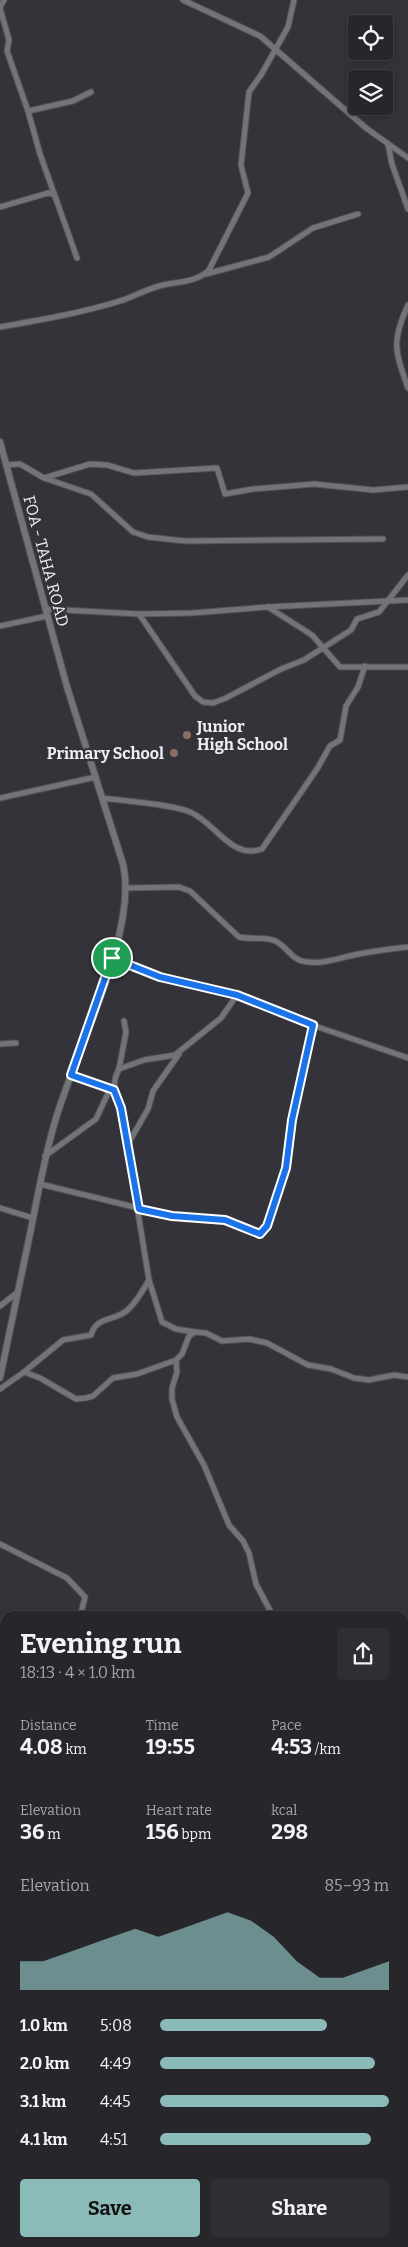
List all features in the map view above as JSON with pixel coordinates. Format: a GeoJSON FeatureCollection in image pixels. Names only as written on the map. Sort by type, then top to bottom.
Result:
{"type":"FeatureCollection","features":[{"type":"Feature","properties":{"kind":"street"},"geometry":{"type":"LineString","coordinates":[[4,0],[0,8],[8,40],[7,51],[77,258]]}},
{"type":"Feature","properties":{"kind":"street"},"geometry":{"type":"LineString","coordinates":[[183,0],[243,27],[276,49],[329,98],[408,158]]}},
{"type":"Feature","properties":{"kind":"street"},"geometry":{"type":"LineString","coordinates":[[205,274],[209,270],[248,192],[241,165],[249,92],[288,27],[294,0]]}},
{"type":"Feature","properties":{"kind":"street"},"geometry":{"type":"LineString","coordinates":[[28,111],[73,101],[91,92]]}},
{"type":"Feature","properties":{"kind":"street"},"geometry":{"type":"LineString","coordinates":[[388,144],[392,164],[408,209]]}},
{"type":"Feature","properties":{"kind":"street"},"geometry":{"type":"LineString","coordinates":[[0,207],[48,192],[54,194]]}},
{"type":"Feature","properties":{"kind":"street"},"geometry":{"type":"LineString","coordinates":[[0,326],[60,317],[121,301],[163,285],[176,285],[205,274],[269,257],[314,228],[358,214]]}},
{"type":"Feature","properties":{"kind":"street"},"geometry":{"type":"LineString","coordinates":[[408,305],[396,335],[396,347],[408,388]]}},
{"type":"Feature","properties":{"kind":"street","name":"FOA - TAHA ROAD"},"geometry":{"type":"LineString","coordinates":[[0,442],[67,687],[123,864],[127,888],[120,928],[112,958],[45,1156],[0,1378]]}},
{"type":"Feature","properties":{"kind":"street"},"geometry":{"type":"LineString","coordinates":[[6,465],[20,464],[44,478],[91,494],[133,532],[148,537],[185,541],[383,539]]}},
{"type":"Feature","properties":{"kind":"street"},"geometry":{"type":"LineString","coordinates":[[44,478],[90,464],[107,465],[134,473],[216,468],[225,494],[253,488],[314,484],[373,490],[408,487]]}},
{"type":"Feature","properties":{"kind":"street"},"geometry":{"type":"LineString","coordinates":[[139,614],[195,696],[203,702],[213,702],[226,698],[281,669],[304,660],[324,648],[351,630],[357,619],[379,612],[408,575]]}},
{"type":"Feature","properties":{"kind":"street"},"geometry":{"type":"LineString","coordinates":[[0,626],[46,613],[192,613],[408,600]]}},
{"type":"Feature","properties":{"kind":"street"},"geometry":{"type":"LineString","coordinates":[[268,607],[312,635],[340,667],[408,667]]}},
{"type":"Feature","properties":{"kind":"street"},"geometry":{"type":"LineString","coordinates":[[102,798],[190,812],[234,847],[245,852],[262,849],[317,769],[330,746],[340,740],[346,706],[358,687],[365,666]]}},
{"type":"Feature","properties":{"kind":"street"},"geometry":{"type":"LineString","coordinates":[[0,798],[96,777]]}},
{"type":"Feature","properties":{"kind":"street"},"geometry":{"type":"LineString","coordinates":[[127,888],[179,886],[190,891],[239,937],[266,939],[280,943],[293,958],[308,962],[329,961],[370,952],[408,947]]}},
{"type":"Feature","properties":{"kind":"street"},"geometry":{"type":"LineString","coordinates":[[112,958],[160,977],[237,995],[313,1025],[408,1058]]}},
{"type":"Feature","properties":{"kind":"street"},"geometry":{"type":"LineString","coordinates":[[119,1070],[144,1060],[175,1055],[180,1052],[221,1018],[237,995]]}},
{"type":"Feature","properties":{"kind":"street"},"geometry":{"type":"LineString","coordinates":[[45,1156],[96,1119],[112,1090],[113,1080],[119,1070],[126,1032],[124,1021]]}},
{"type":"Feature","properties":{"kind":"street"},"geometry":{"type":"LineString","coordinates":[[40,1184],[172,1216],[225,1220],[260,1234],[267,1226],[286,1168],[292,1120],[313,1025]]}},
{"type":"Feature","properties":{"kind":"street"},"geometry":{"type":"LineString","coordinates":[[0,1044],[16,1043]]}},
{"type":"Feature","properties":{"kind":"street"},"geometry":{"type":"LineString","coordinates":[[128,1144],[148,1109],[153,1091],[180,1052]]}},
{"type":"Feature","properties":{"kind":"street"},"geometry":{"type":"LineString","coordinates":[[71,1075],[112,1090],[121,1108],[150,1280],[162,1322],[176,1329],[206,1333],[222,1341],[249,1339],[267,1343],[308,1366],[331,1369],[354,1378],[368,1380],[394,1375],[408,1377]]}},
{"type":"Feature","properties":{"kind":"street"},"geometry":{"type":"LineString","coordinates":[[0,1208],[33,1218]]}},
{"type":"Feature","properties":{"kind":"street"},"geometry":{"type":"LineString","coordinates":[[0,1389],[63,1340],[91,1336],[94,1328],[100,1321],[125,1312],[150,1280]]}},
{"type":"Feature","properties":{"kind":"street"},"geometry":{"type":"LineString","coordinates":[[0,1306],[18,1292]]}},
{"type":"Feature","properties":{"kind":"street"},"geometry":{"type":"LineString","coordinates":[[24,1372],[40,1378],[76,1399],[86,1398],[93,1396],[113,1378],[137,1374],[176,1360],[182,1354],[189,1336],[195,1332]]}},
{"type":"Feature","properties":{"kind":"street"},"geometry":{"type":"LineString","coordinates":[[176,1360],[177,1372],[172,1399],[177,1417],[204,1465],[229,1525],[243,1541],[249,1553],[256,1584],[270,1611]]}},
{"type":"Feature","properties":{"kind":"street"},"geometry":{"type":"LineString","coordinates":[[0,1544],[67,1578],[85,1597],[82,1611]]}},
{"type":"Feature","properties":{"kind":"place","name":"Junior High School"},"geometry":{"type":"Point","coordinates":[187,735]}},
{"type":"Feature","properties":{"kind":"place","name":"Primary School"},"geometry":{"type":"Point","coordinates":[174,753]}},
{"type":"Feature","properties":{"kind":"route"},"geometry":{"type":"LineString","coordinates":[[112,958],[143,968],[160,977],[237,995],[313,1025],[298,1087],[286,1168],[267,1226],[260,1234],[253,1233],[238,1224],[225,1220],[172,1216],[139,1209],[121,1108],[114,1090],[71,1075],[112,958]]}}]}
